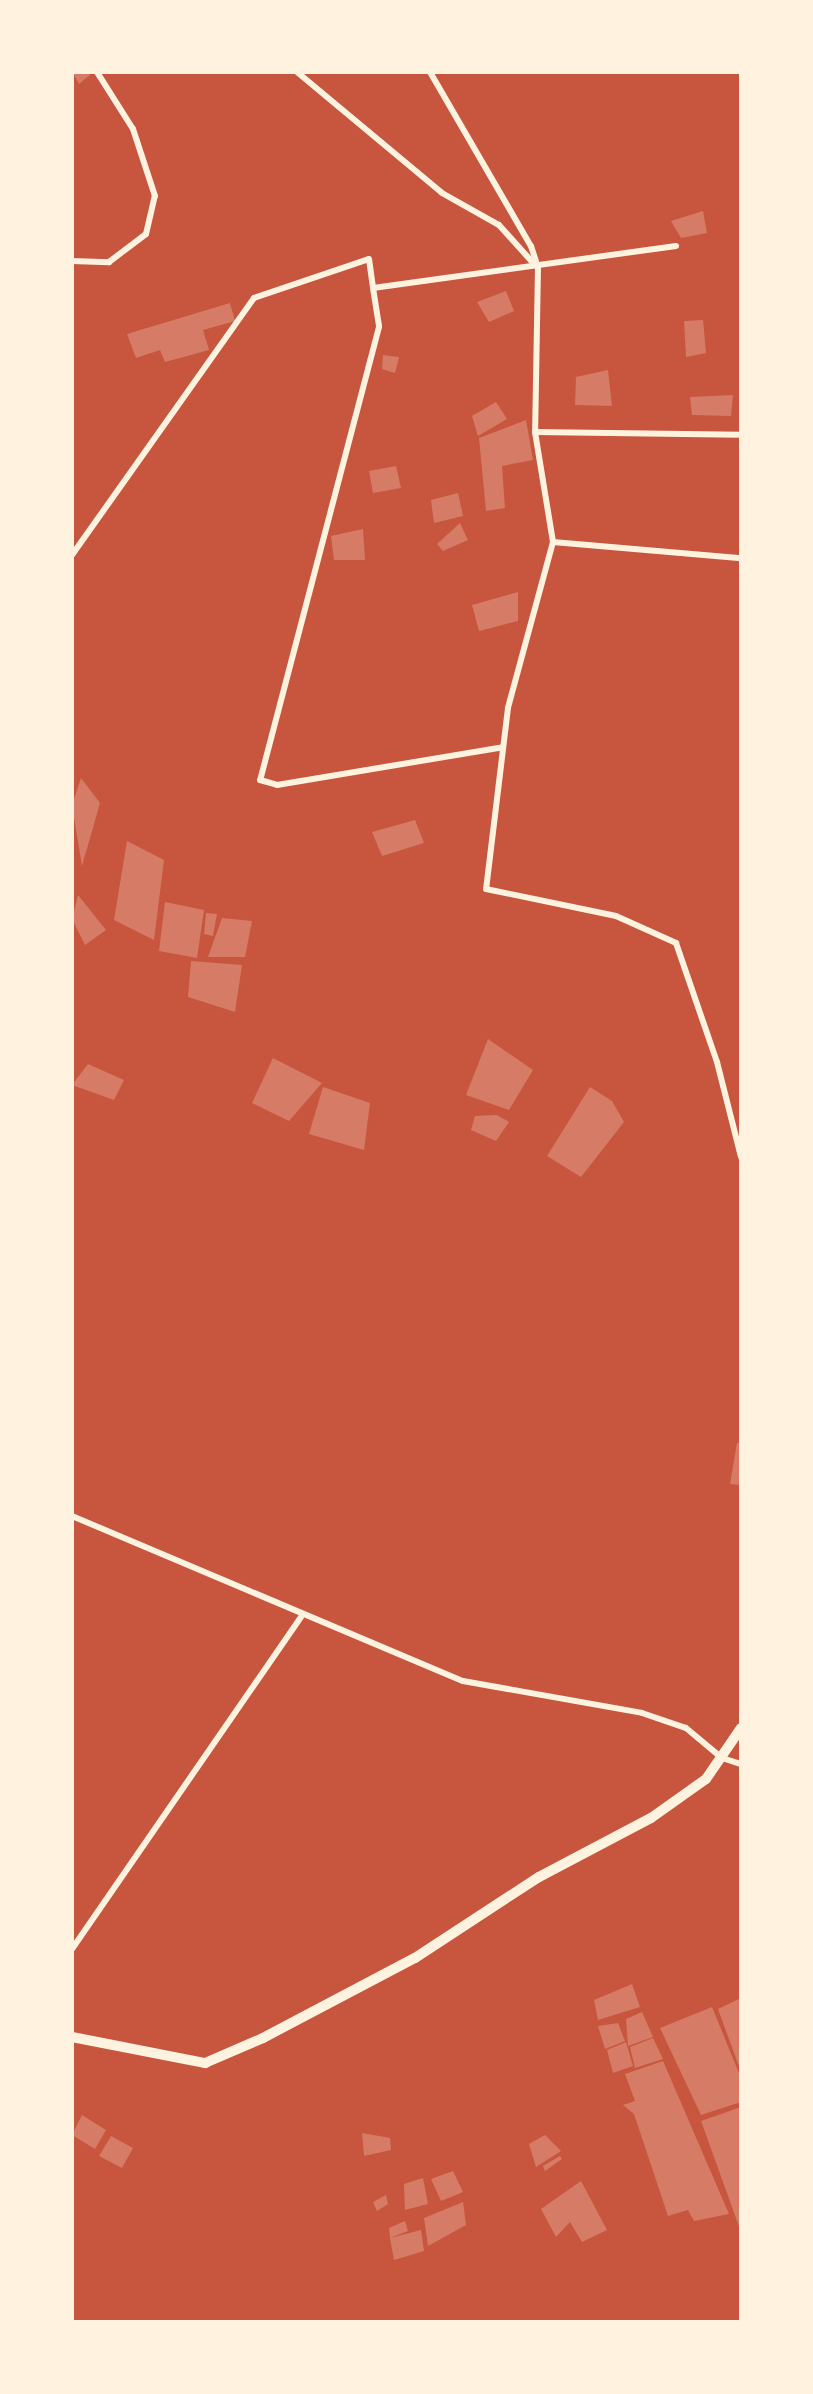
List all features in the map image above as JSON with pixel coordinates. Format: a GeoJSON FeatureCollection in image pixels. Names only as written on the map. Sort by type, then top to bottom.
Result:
{"type":"FeatureCollection","features":[{"type":"Feature","properties":{"kind":"street"},"geometry":{"type":"LineString","coordinates":[[72,261],[109,262],[146,234],[156,196],[133,129],[97,72]]}},
{"type":"Feature","properties":{"kind":"street"},"geometry":{"type":"LineString","coordinates":[[297,72],[442,193],[499,225],[538,267]]}},
{"type":"Feature","properties":{"kind":"street"},"geometry":{"type":"LineString","coordinates":[[430,72],[531,246],[538,267],[535,432],[553,542],[508,708],[486,889],[616,916],[676,943],[717,1062],[741,1157]]}},
{"type":"Feature","properties":{"kind":"street"},"geometry":{"type":"LineString","coordinates":[[373,288],[538,267],[676,246]]}},
{"type":"Feature","properties":{"kind":"street"},"geometry":{"type":"LineString","coordinates":[[72,555],[254,298],[369,259],[380,327],[260,780],[277,785],[503,747]]}},
{"type":"Feature","properties":{"kind":"street"},"geometry":{"type":"LineString","coordinates":[[535,432],[740,435]]}},
{"type":"Feature","properties":{"kind":"street"},"geometry":{"type":"LineString","coordinates":[[553,542],[741,558]]}},
{"type":"Feature","properties":{"kind":"street"},"geometry":{"type":"LineString","coordinates":[[72,1516],[301,1617],[463,1681],[642,1713],[686,1728],[722,1758],[741,1764]]}},
{"type":"Feature","properties":{"kind":"street"},"geometry":{"type":"LineString","coordinates":[[72,1949],[301,1617]]}},
{"type":"Feature","properties":{"kind":"street"},"geometry":{"type":"LineString","coordinates":[[72,2037],[205,2063],[415,1958],[539,1877],[601,1849],[706,1779],[741,1728]]}},
{"type":"Feature","properties":{"kind":"building"},"geometry":{"type":"Polygon","coordinates":[[[87,72],[90,75],[79,84],[73,73],[87,72]]]}},
{"type":"Feature","properties":{"kind":"building"},"geometry":{"type":"Polygon","coordinates":[[[703,211],[707,233],[681,238],[671,221],[703,211]]]}},
{"type":"Feature","properties":{"kind":"building"},"geometry":{"type":"Polygon","coordinates":[[[506,291],[514,311],[489,322],[477,302],[506,291]]]}},
{"type":"Feature","properties":{"kind":"building"},"geometry":{"type":"Polygon","coordinates":[[[230,303],[235,321],[203,330],[209,350],[165,362],[160,350],[136,358],[127,334],[230,303]]]}},
{"type":"Feature","properties":{"kind":"building"},"geometry":{"type":"Polygon","coordinates":[[[703,320],[706,353],[686,357],[684,321],[703,320]]]}},
{"type":"Feature","properties":{"kind":"building"},"geometry":{"type":"Polygon","coordinates":[[[383,355],[399,357],[395,373],[382,369],[383,355]]]}},
{"type":"Feature","properties":{"kind":"building"},"geometry":{"type":"Polygon","coordinates":[[[608,370],[612,406],[575,405],[576,377],[608,370]]]}},
{"type":"Feature","properties":{"kind":"building"},"geometry":{"type":"Polygon","coordinates":[[[733,395],[731,416],[692,415],[690,397],[733,395]]]}},
{"type":"Feature","properties":{"kind":"building"},"geometry":{"type":"Polygon","coordinates":[[[496,402],[507,419],[478,436],[472,416],[496,402]]]}},
{"type":"Feature","properties":{"kind":"building"},"geometry":{"type":"Polygon","coordinates":[[[526,420],[533,460],[502,466],[505,508],[486,511],[479,438],[526,420]]]}},
{"type":"Feature","properties":{"kind":"building"},"geometry":{"type":"Polygon","coordinates":[[[396,466],[401,488],[373,493],[369,471],[396,466]]]}},
{"type":"Feature","properties":{"kind":"building"},"geometry":{"type":"Polygon","coordinates":[[[458,493],[463,516],[434,523],[431,500],[458,493]]]}},
{"type":"Feature","properties":{"kind":"building"},"geometry":{"type":"Polygon","coordinates":[[[460,523],[468,540],[443,551],[437,544],[460,523]]]}},
{"type":"Feature","properties":{"kind":"building"},"geometry":{"type":"Polygon","coordinates":[[[363,529],[365,560],[334,560],[331,536],[363,529]]]}},
{"type":"Feature","properties":{"kind":"building"},"geometry":{"type":"Polygon","coordinates":[[[518,592],[518,621],[479,631],[472,605],[518,592]]]}},
{"type":"Feature","properties":{"kind":"building"},"geometry":{"type":"Polygon","coordinates":[[[81,778],[100,803],[82,866],[72,805],[81,778]]]}},
{"type":"Feature","properties":{"kind":"building"},"geometry":{"type":"Polygon","coordinates":[[[415,820],[424,843],[382,856],[372,832],[415,820]]]}},
{"type":"Feature","properties":{"kind":"building"},"geometry":{"type":"Polygon","coordinates":[[[127,841],[164,860],[154,940],[114,920],[127,841]]]}},
{"type":"Feature","properties":{"kind":"building"},"geometry":{"type":"Polygon","coordinates":[[[78,895],[106,930],[85,945],[72,919],[78,895]]]}},
{"type":"Feature","properties":{"kind":"building"},"geometry":{"type":"Polygon","coordinates":[[[165,902],[204,910],[197,958],[159,951],[165,902]]]}},
{"type":"Feature","properties":{"kind":"building"},"geometry":{"type":"Polygon","coordinates":[[[206,913],[217,914],[213,936],[204,934],[206,913]]]}},
{"type":"Feature","properties":{"kind":"building"},"geometry":{"type":"Polygon","coordinates":[[[222,918],[252,921],[245,957],[208,957],[222,918]]]}},
{"type":"Feature","properties":{"kind":"building"},"geometry":{"type":"Polygon","coordinates":[[[191,961],[242,965],[235,1012],[188,997],[191,961]]]}},
{"type":"Feature","properties":{"kind":"building"},"geometry":{"type":"Polygon","coordinates":[[[488,1039],[533,1070],[509,1110],[466,1095],[488,1039]]]}},
{"type":"Feature","properties":{"kind":"building"},"geometry":{"type":"Polygon","coordinates":[[[273,1058],[322,1083],[289,1121],[252,1103],[273,1058]]]}},
{"type":"Feature","properties":{"kind":"building"},"geometry":{"type":"Polygon","coordinates":[[[88,1064],[124,1080],[114,1100],[72,1085],[88,1064]]]}},
{"type":"Feature","properties":{"kind":"building"},"geometry":{"type":"Polygon","coordinates":[[[323,1087],[370,1103],[364,1150],[309,1134],[323,1087]]]}},
{"type":"Feature","properties":{"kind":"building"},"geometry":{"type":"Polygon","coordinates":[[[590,1087],[612,1101],[624,1122],[581,1177],[547,1156],[590,1087]]]}},
{"type":"Feature","properties":{"kind":"building"},"geometry":{"type":"Polygon","coordinates":[[[497,1115],[509,1122],[496,1141],[471,1130],[475,1116],[497,1115]]]}},
{"type":"Feature","properties":{"kind":"building"},"geometry":{"type":"Polygon","coordinates":[[[737,1443],[741,1443],[741,1485],[730,1484],[737,1443]]]}},
{"type":"Feature","properties":{"kind":"building"},"geometry":{"type":"Polygon","coordinates":[[[632,1984],[640,2007],[598,2020],[594,2000],[632,1984]]]}},
{"type":"Feature","properties":{"kind":"building"},"geometry":{"type":"Polygon","coordinates":[[[741,1998],[741,2072],[718,2009],[741,1998]]]}},
{"type":"Feature","properties":{"kind":"building"},"geometry":{"type":"Polygon","coordinates":[[[712,2007],[741,2078],[741,2102],[701,2115],[660,2028],[712,2007]]]}},
{"type":"Feature","properties":{"kind":"building"},"geometry":{"type":"Polygon","coordinates":[[[642,2012],[653,2037],[628,2046],[626,2019],[642,2012]]]}},
{"type":"Feature","properties":{"kind":"building"},"geometry":{"type":"Polygon","coordinates":[[[618,2023],[625,2041],[605,2049],[598,2026],[618,2023]]]}},
{"type":"Feature","properties":{"kind":"building"},"geometry":{"type":"Polygon","coordinates":[[[653,2038],[663,2059],[635,2068],[630,2047],[653,2038]]]}},
{"type":"Feature","properties":{"kind":"building"},"geometry":{"type":"Polygon","coordinates":[[[626,2042],[633,2066],[613,2073],[607,2050],[626,2042]]]}},
{"type":"Feature","properties":{"kind":"building"},"geometry":{"type":"Polygon","coordinates":[[[663,2061],[729,2214],[694,2221],[688,2210],[668,2216],[634,2114],[623,2105],[635,2101],[625,2074],[663,2061]]]}},
{"type":"Feature","properties":{"kind":"building"},"geometry":{"type":"Polygon","coordinates":[[[741,2107],[741,2232],[701,2121],[741,2107]]]}},
{"type":"Feature","properties":{"kind":"building"},"geometry":{"type":"Polygon","coordinates":[[[82,2115],[106,2130],[95,2149],[72,2135],[82,2115]]]}},
{"type":"Feature","properties":{"kind":"building"},"geometry":{"type":"Polygon","coordinates":[[[362,2133],[390,2138],[391,2150],[364,2156],[362,2133]]]}},
{"type":"Feature","properties":{"kind":"building"},"geometry":{"type":"Polygon","coordinates":[[[545,2135],[561,2151],[536,2167],[529,2144],[545,2135]]]}},
{"type":"Feature","properties":{"kind":"building"},"geometry":{"type":"Polygon","coordinates":[[[111,2136],[133,2148],[122,2168],[99,2156],[111,2136]]]}},
{"type":"Feature","properties":{"kind":"building"},"geometry":{"type":"Polygon","coordinates":[[[560,2156],[562,2159],[545,2171],[543,2166],[560,2156]]]}},
{"type":"Feature","properties":{"kind":"building"},"geometry":{"type":"Polygon","coordinates":[[[453,2171],[463,2192],[441,2201],[431,2179],[453,2171]]]}},
{"type":"Feature","properties":{"kind":"building"},"geometry":{"type":"Polygon","coordinates":[[[423,2178],[428,2204],[405,2210],[404,2184],[423,2178]]]}},
{"type":"Feature","properties":{"kind":"building"},"geometry":{"type":"Polygon","coordinates":[[[581,2181],[607,2230],[582,2242],[570,2222],[556,2237],[541,2209],[581,2181]]]}},
{"type":"Feature","properties":{"kind":"building"},"geometry":{"type":"Polygon","coordinates":[[[386,2195],[388,2204],[377,2211],[373,2202],[386,2195]]]}},
{"type":"Feature","properties":{"kind":"building"},"geometry":{"type":"Polygon","coordinates":[[[463,2202],[466,2225],[428,2246],[424,2218],[463,2202]]]}},
{"type":"Feature","properties":{"kind":"building"},"geometry":{"type":"Polygon","coordinates":[[[405,2221],[408,2231],[390,2238],[389,2228],[405,2221]]]}},
{"type":"Feature","properties":{"kind":"building"},"geometry":{"type":"Polygon","coordinates":[[[421,2230],[424,2251],[394,2260],[390,2238],[421,2230]]]}}]}
